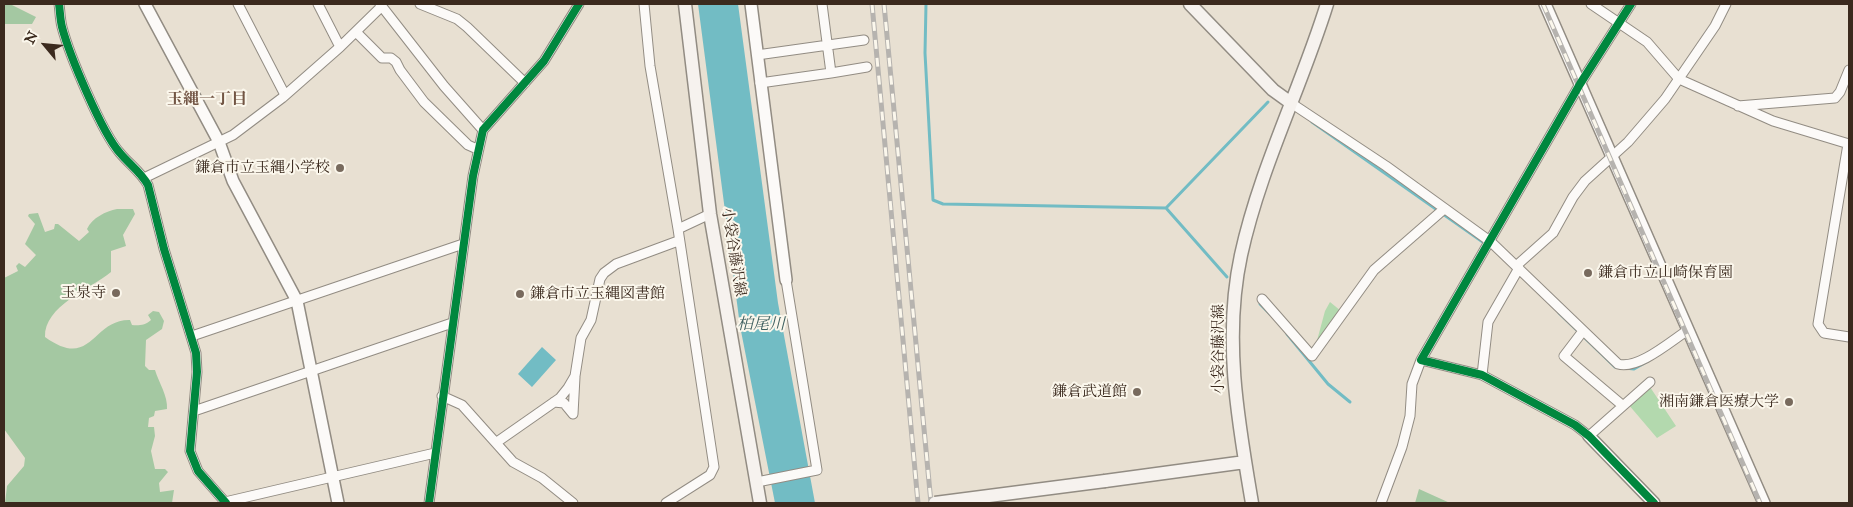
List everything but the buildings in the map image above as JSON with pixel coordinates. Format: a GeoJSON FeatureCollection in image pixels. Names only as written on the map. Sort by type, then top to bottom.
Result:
{"type":"FeatureCollection","features":[{"type":"Feature","properties":{"kind":"main road","name":"小袋谷藤沢線"},"geometry":{"type":"LineString","coordinates":[[685,4],[710,214],[738,388],[760,482],[760,503]]}},
{"type":"Feature","properties":{"kind":"main road"},"geometry":{"type":"LineString","coordinates":[[1190,4],[1273,90],[1291,103]]}},
{"type":"Feature","properties":{"kind":"main road","name":"小袋谷藤沢線"},"geometry":{"type":"LineString","coordinates":[[1252,503],[1236,403],[1232,356],[1235,292],[1250,217],[1327,4]]}},
{"type":"Feature","properties":{"kind":"main road"},"geometry":{"type":"LineString","coordinates":[[935,503],[1245,462]]}},
{"type":"Feature","properties":{"kind":"street"},"geometry":{"type":"LineString","coordinates":[[59,4],[62,26],[69,48],[98,113],[120,153],[144,178],[148,185],[169,268],[196,353],[197,372],[190,441],[193,462],[205,480],[226,503],[435,453]]}},
{"type":"Feature","properties":{"kind":"street"},"geometry":{"type":"LineString","coordinates":[[145,4],[219,142],[233,181],[297,301],[338,503]]}},
{"type":"Feature","properties":{"kind":"street"},"geometry":{"type":"LineString","coordinates":[[238,4],[285,95]]}},
{"type":"Feature","properties":{"kind":"street"},"geometry":{"type":"LineString","coordinates":[[318,4],[340,47]]}},
{"type":"Feature","properties":{"kind":"street"},"geometry":{"type":"LineString","coordinates":[[420,4],[457,19],[525,83]]}},
{"type":"Feature","properties":{"kind":"street"},"geometry":{"type":"LineString","coordinates":[[429,503],[477,149],[483,130],[544,61],[579,4]]}},
{"type":"Feature","properties":{"kind":"street"},"geometry":{"type":"LineString","coordinates":[[644,4],[650,66],[678,229],[678,241],[714,467],[710,475],[666,503]]}},
{"type":"Feature","properties":{"kind":"street"},"geometry":{"type":"LineString","coordinates":[[751,4],[786,280],[817,461],[817,470],[760,482]]}},
{"type":"Feature","properties":{"kind":"street"},"geometry":{"type":"LineString","coordinates":[[822,4],[831,73]]}},
{"type":"Feature","properties":{"kind":"street"},"geometry":{"type":"LineString","coordinates":[[1545,4],[1764,503]]}},
{"type":"Feature","properties":{"kind":"street"},"geometry":{"type":"LineString","coordinates":[[1591,4],[1647,42],[1679,79],[1773,121],[1849,144],[1818,324],[1824,333],[1849,337]]}},
{"type":"Feature","properties":{"kind":"street"},"geometry":{"type":"LineString","coordinates":[[1381,503],[1402,446],[1410,416],[1412,384],[1421,360],[1491,242],[1580,84],[1631,4]]}},
{"type":"Feature","properties":{"kind":"street"},"geometry":{"type":"LineString","coordinates":[[1482,375],[1488,322],[1518,267],[1553,233],[1573,197],[1585,181],[1644,125],[1679,79],[1715,26],[1726,4]]}},
{"type":"Feature","properties":{"kind":"street"},"geometry":{"type":"LineString","coordinates":[[144,178],[233,135],[285,95],[340,47],[381,5],[444,86],[483,130]]}},
{"type":"Feature","properties":{"kind":"street"},"geometry":{"type":"LineString","coordinates":[[356,32],[382,58],[391,58],[396,62],[424,102],[468,145],[477,149]]}},
{"type":"Feature","properties":{"kind":"street"},"geometry":{"type":"LineString","coordinates":[[757,55],[864,40]]}},
{"type":"Feature","properties":{"kind":"street"},"geometry":{"type":"LineString","coordinates":[[760,83],[867,67]]}},
{"type":"Feature","properties":{"kind":"street"},"geometry":{"type":"LineString","coordinates":[[1737,106],[1834,98],[1840,92],[1849,70]]}},
{"type":"Feature","properties":{"kind":"street"},"geometry":{"type":"LineString","coordinates":[[1291,103],[1386,166],[1491,242],[1618,364],[1627,365],[1639,362],[1688,330]]}},
{"type":"Feature","properties":{"kind":"street"},"geometry":{"type":"LineString","coordinates":[[1262,299],[1312,356],[1374,270],[1444,209]]}},
{"type":"Feature","properties":{"kind":"street"},"geometry":{"type":"LineString","coordinates":[[678,229],[710,214]]}},
{"type":"Feature","properties":{"kind":"street"},"geometry":{"type":"LineString","coordinates":[[554,402],[564,403],[573,414],[581,338],[591,320],[600,279],[604,272],[616,264],[678,241]]}},
{"type":"Feature","properties":{"kind":"street"},"geometry":{"type":"LineString","coordinates":[[192,336],[463,244]]}},
{"type":"Feature","properties":{"kind":"street"},"geometry":{"type":"LineString","coordinates":[[194,411],[452,323]]}},
{"type":"Feature","properties":{"kind":"street"},"geometry":{"type":"LineString","coordinates":[[1583,332],[1564,356],[1622,405]]}},
{"type":"Feature","properties":{"kind":"street"},"geometry":{"type":"LineString","coordinates":[[1421,360],[1482,375],[1576,425],[1654,503]]}},
{"type":"Feature","properties":{"kind":"street"},"geometry":{"type":"LineString","coordinates":[[497,442],[554,402],[568,388],[576,376]]}},
{"type":"Feature","properties":{"kind":"street"},"geometry":{"type":"LineString","coordinates":[[1589,436],[1650,382]]}},
{"type":"Feature","properties":{"kind":"street"},"geometry":{"type":"LineString","coordinates":[[442,396],[462,405],[513,462],[542,478],[573,503]]}},
{"type":"Feature","properties":{"kind":"green space"},"geometry":{"type":"Polygon","coordinates":[[[4,4],[10,4],[36,17],[32,24],[4,24],[4,4]]]}},
{"type":"Feature","properties":{"kind":"green space"},"geometry":{"type":"Polygon","coordinates":[[[133,209],[135,214],[123,235],[126,246],[111,251],[111,272],[60,307],[52,316],[47,326],[45,337],[61,346],[73,349],[83,346],[107,327],[117,322],[130,320],[132,325],[142,325],[151,320],[148,315],[153,311],[159,312],[164,321],[162,329],[146,340],[145,366],[149,370],[155,370],[165,394],[167,409],[155,411],[154,416],[149,418],[148,427],[154,427],[155,436],[151,451],[155,469],[165,469],[168,472],[159,483],[160,492],[174,490],[172,503],[5,503],[7,486],[24,466],[25,458],[4,429],[4,278],[18,271],[16,266],[19,263],[25,267],[36,255],[25,244],[35,224],[28,216],[29,214],[38,213],[45,232],[54,229],[55,224],[58,224],[79,241],[89,232],[87,229],[89,225],[96,218],[108,211],[133,209]]]}},
{"type":"Feature","properties":{"kind":"green space"},"geometry":{"type":"Polygon","coordinates":[[[1330,302],[1341,311],[1315,348],[1325,311],[1330,302]]]}},
{"type":"Feature","properties":{"kind":"green space"},"geometry":{"type":"Polygon","coordinates":[[[1650,387],[1676,426],[1657,438],[1628,404],[1650,387]]]}},
{"type":"Feature","properties":{"kind":"green space"},"geometry":{"type":"Polygon","coordinates":[[[1419,489],[1450,503],[1415,503],[1419,489]]]}},
{"type":"Feature","properties":{"kind":"water","name":"柏尾川"},"geometry":{"type":"Polygon","coordinates":[[[698,4],[738,4],[778,303],[815,503],[775,503],[740,326],[698,4]]]}},
{"type":"Feature","properties":{"kind":"water"},"geometry":{"type":"Polygon","coordinates":[[[542,347],[556,360],[532,387],[518,374],[542,347]]]}},
{"type":"Feature","properties":{"kind":"waterway"},"geometry":{"type":"LineString","coordinates":[[926,4],[925,53],[933,200],[943,204],[1166,208],[1227,277]]}},
{"type":"Feature","properties":{"kind":"waterway"},"geometry":{"type":"LineString","coordinates":[[1166,208],[1268,102]]}},
{"type":"Feature","properties":{"kind":"waterway"},"geometry":{"type":"LineString","coordinates":[[1312,122],[1487,245]]}},
{"type":"Feature","properties":{"kind":"waterway"},"geometry":{"type":"LineString","coordinates":[[1260,304],[1270,314]]}},
{"type":"Feature","properties":{"kind":"waterway"},"geometry":{"type":"LineString","coordinates":[[1559,313],[1615,367],[1634,369],[1648,361]]}},
{"type":"Feature","properties":{"kind":"waterway"},"geometry":{"type":"LineString","coordinates":[[1287,334],[1328,384],[1350,402]]}},
{"type":"Feature","properties":{"kind":"railway"},"geometry":{"type":"LineString","coordinates":[[872,4],[918,503]]}},
{"type":"Feature","properties":{"kind":"railway"},"geometry":{"type":"LineString","coordinates":[[884,4],[931,503]]}},
{"type":"Feature","properties":{"kind":"railway"},"geometry":{"type":"LineString","coordinates":[[1543,4],[1760,503]]}},
{"type":"Feature","properties":{"kind":"cycle path"},"geometry":{"type":"LineString","coordinates":[[59,4],[61,24],[66,39],[104,129],[113,143],[148,185],[164,249],[196,353],[197,372],[190,451],[198,471],[226,503]]}},
{"type":"Feature","properties":{"kind":"cycle path"},"geometry":{"type":"LineString","coordinates":[[429,503],[473,176],[483,130],[544,61],[579,4]]}},
{"type":"Feature","properties":{"kind":"cycle path"},"geometry":{"type":"LineString","coordinates":[[1631,4],[1580,84],[1421,360],[1482,375],[1575,425],[1589,436],[1654,503]]}},
{"type":"Feature","properties":{"kind":"place","name":"鎌倉市立玉縄小学校"},"geometry":{"type":"Point","coordinates":[340,168]}},
{"type":"Feature","properties":{"kind":"place","name":"鎌倉市立山崎保育園"},"geometry":{"type":"Point","coordinates":[1588,273]}},
{"type":"Feature","properties":{"kind":"place","name":"玉泉寺"},"geometry":{"type":"Point","coordinates":[116,293]}},
{"type":"Feature","properties":{"kind":"place","name":"鎌倉市立玉縄図書館"},"geometry":{"type":"Point","coordinates":[520,294]}},
{"type":"Feature","properties":{"kind":"place","name":"鎌倉武道館"},"geometry":{"type":"Point","coordinates":[1137,392]}},
{"type":"Feature","properties":{"kind":"place","name":"湘南鎌倉医療大学"},"geometry":{"type":"Point","coordinates":[1789,402]}},
{"type":"Feature","properties":{"kind":"district","name":"玉縄一丁目"},"geometry":{"type":"Point","coordinates":[207,100]}}]}
